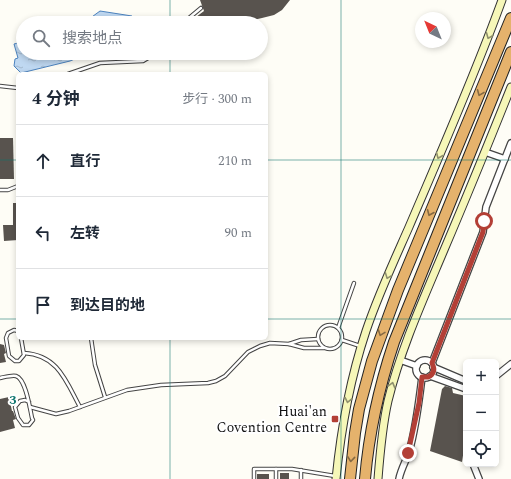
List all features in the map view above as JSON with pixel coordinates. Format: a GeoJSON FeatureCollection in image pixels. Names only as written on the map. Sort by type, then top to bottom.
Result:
{"type":"FeatureCollection","features":[{"type":"Feature","properties":{"kind":"highway"},"geometry":{"type":"LineString","coordinates":[[350,479],[352,453],[359,409],[376,349],[404,275],[511,18]]}},
{"type":"Feature","properties":{"kind":"highway"},"geometry":{"type":"LineString","coordinates":[[365,479],[373,417],[379,390],[394,342],[511,52]]}},
{"type":"Feature","properties":{"kind":"main road"},"geometry":{"type":"LineString","coordinates":[[336,478],[341,435],[354,375],[366,331],[388,275],[469,84],[502,0]]}},
{"type":"Feature","properties":{"kind":"main road"},"geometry":{"type":"LineString","coordinates":[[378,479],[384,419],[397,359],[511,88]]}},
{"type":"Feature","properties":{"kind":"main road"},"geometry":{"type":"LineString","coordinates":[[362,347],[372,350]]}},
{"type":"Feature","properties":{"kind":"street"},"geometry":{"type":"LineString","coordinates":[[430,376],[433,372],[432,365],[483,232],[486,207],[511,143]]}},
{"type":"Feature","properties":{"kind":"street"},"geometry":{"type":"LineString","coordinates":[[485,152],[505,159]]}},
{"type":"Feature","properties":{"kind":"street"},"geometry":{"type":"LineString","coordinates":[[397,359],[417,366]]}},
{"type":"Feature","properties":{"kind":"street"},"geometry":{"type":"LineString","coordinates":[[422,377],[418,374],[417,366],[423,360],[429,361],[432,365],[463,380]]}},
{"type":"Feature","properties":{"kind":"street"},"geometry":{"type":"LineString","coordinates":[[499,374],[511,364]]}},
{"type":"Feature","properties":{"kind":"street"},"geometry":{"type":"LineString","coordinates":[[422,377],[430,376],[463,388]]}},
{"type":"Feature","properties":{"kind":"street"},"geometry":{"type":"LineString","coordinates":[[399,479],[410,447],[419,403],[422,377]]}},
{"type":"Feature","properties":{"kind":"street"},"geometry":{"type":"LineString","coordinates":[[474,467],[479,479]]}},
{"type":"Feature","properties":{"kind":"lane"},"geometry":{"type":"LineString","coordinates":[[191,16],[201,8]]}},
{"type":"Feature","properties":{"kind":"lane"},"geometry":{"type":"LineString","coordinates":[[74,72],[100,63],[145,60]]}},
{"type":"Feature","properties":{"kind":"lane"},"geometry":{"type":"LineString","coordinates":[[0,86],[16,88]]}},
{"type":"Feature","properties":{"kind":"lane"},"geometry":{"type":"LineString","coordinates":[[0,190],[8,190],[16,187]]}},
{"type":"Feature","properties":{"kind":"lane"},"geometry":{"type":"LineString","coordinates":[[338,328],[354,283]]}},
{"type":"Feature","properties":{"kind":"lane"},"geometry":{"type":"LineString","coordinates":[[30,407],[53,414],[69,411],[119,392],[171,384],[198,384],[216,381],[225,376],[254,348],[264,344],[289,344],[304,348],[331,349],[335,348],[342,340],[341,333],[338,328],[331,326],[324,327],[319,332],[318,340],[324,348]]}},
{"type":"Feature","properties":{"kind":"lane"},"geometry":{"type":"LineString","coordinates":[[16,331],[13,330],[7,336],[6,343],[9,356],[17,362],[21,360],[24,353],[21,340]]}},
{"type":"Feature","properties":{"kind":"lane"},"geometry":{"type":"LineString","coordinates":[[91,340],[95,365],[105,397]]}},
{"type":"Feature","properties":{"kind":"lane"},"geometry":{"type":"LineString","coordinates":[[289,344],[301,340],[318,340]]}},
{"type":"Feature","properties":{"kind":"lane"},"geometry":{"type":"LineString","coordinates":[[342,340],[362,347]]}},
{"type":"Feature","properties":{"kind":"lane"},"geometry":{"type":"LineString","coordinates":[[24,353],[42,356],[51,362],[63,376],[80,407]]}},
{"type":"Feature","properties":{"kind":"lane"},"geometry":{"type":"LineString","coordinates":[[0,378],[13,376],[19,377],[25,386],[32,422],[29,425],[24,425],[18,418],[15,407],[20,401],[25,400],[28,402]]}},
{"type":"Feature","properties":{"kind":"lane"},"geometry":{"type":"LineString","coordinates":[[254,479],[254,469],[301,470],[336,478]]}},
{"type":"Feature","properties":{"kind":"lane"},"geometry":{"type":"LineString","coordinates":[[276,469],[276,479]]}},
{"type":"Feature","properties":{"kind":"lane"},"geometry":{"type":"LineString","coordinates":[[301,470],[301,479]]}},
{"type":"Feature","properties":{"kind":"water"},"geometry":{"type":"Polygon","coordinates":[[[100,11],[132,16],[93,16],[100,11]]]}},
{"type":"Feature","properties":{"kind":"water"},"geometry":{"type":"Polygon","coordinates":[[[15,59],[72,60],[20,72],[14,66],[15,59]]]}},
{"type":"Feature","properties":{"kind":"building"},"geometry":{"type":"Polygon","coordinates":[[[200,0],[290,0],[282,10],[274,15],[268,16],[197,16],[204,11],[200,0]]]}},
{"type":"Feature","properties":{"kind":"building"},"geometry":{"type":"Polygon","coordinates":[[[0,138],[13,138],[14,179],[0,179],[0,138]]]}},
{"type":"Feature","properties":{"kind":"building"},"geometry":{"type":"Polygon","coordinates":[[[13,203],[16,203],[16,240],[4,241],[3,225],[13,225],[13,203]]]}},
{"type":"Feature","properties":{"kind":"building"},"geometry":{"type":"Polygon","coordinates":[[[0,344],[4,345],[6,362],[0,363],[0,344]]]}},
{"type":"Feature","properties":{"kind":"building"},"geometry":{"type":"Polygon","coordinates":[[[445,386],[452,388],[453,393],[463,395],[462,462],[430,451],[442,389],[445,386]]]}},
{"type":"Feature","properties":{"kind":"building"},"geometry":{"type":"Polygon","coordinates":[[[9,397],[12,411],[16,419],[13,420],[15,428],[0,432],[0,399],[9,397]]]}},
{"type":"Feature","properties":{"kind":"building"},"geometry":{"type":"Polygon","coordinates":[[[280,473],[289,473],[289,479],[280,479],[280,473]]]}},
{"type":"Feature","properties":{"kind":"building"},"geometry":{"type":"Polygon","coordinates":[[[257,474],[269,474],[269,479],[257,479],[257,474]]]}},
{"type":"Feature","properties":{"kind":"place","name":"Huai'an Covention Centre"},"geometry":{"type":"Point","coordinates":[335,419]}},
{"type":"Feature","properties":{"kind":"route"},"geometry":{"type":"LineString","coordinates":[[408,453],[419,403],[422,377],[428,377],[433,372],[434,369],[432,363],[483,232],[484,221]]}}]}
